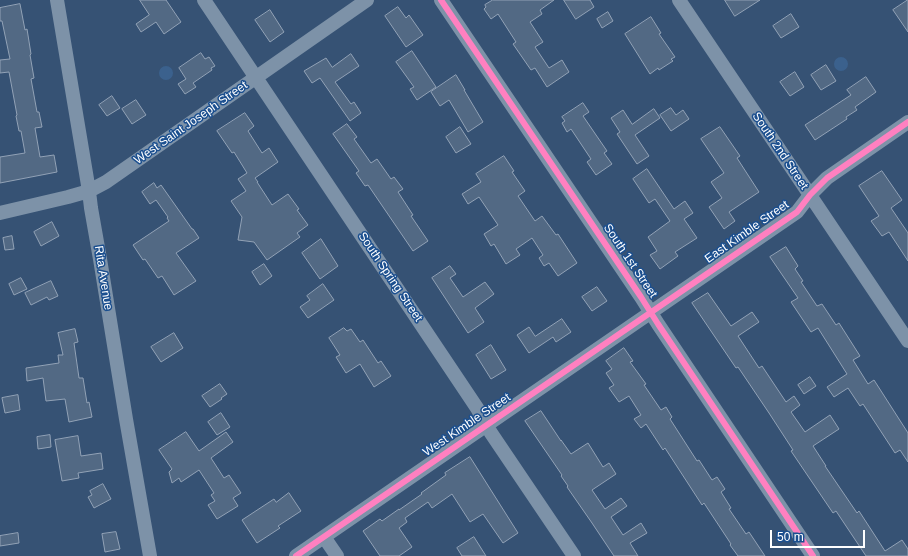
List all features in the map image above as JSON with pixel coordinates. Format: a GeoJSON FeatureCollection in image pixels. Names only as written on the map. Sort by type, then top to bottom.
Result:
{"type":"FeatureCollection","features":[{"type":"Feature","properties":{"kind":"street","name":"Rita Avenue"},"geometry":{"type":"LineString","coordinates":[[56,0],[150,556]]}},
{"type":"Feature","properties":{"kind":"street","name":"South Spring Street"},"geometry":{"type":"LineString","coordinates":[[204,0],[477,408],[491,433],[574,556]]}},
{"type":"Feature","properties":{"kind":"street","name":"West Saint Joseph Street"},"geometry":{"type":"LineString","coordinates":[[0,212],[89,191],[115,176],[367,0]]}},
{"type":"Feature","properties":{"kind":"street","name":"South 1st Street"},"geometry":{"type":"LineString","coordinates":[[440,0],[813,556]]}},
{"type":"Feature","properties":{"kind":"street","name":"South 2nd Street"},"geometry":{"type":"LineString","coordinates":[[679,0],[908,341]]}},
{"type":"Feature","properties":{"kind":"street","name":"East Kimble Street"},"geometry":{"type":"LineString","coordinates":[[650,312],[797,212],[810,195],[827,178],[908,122]]}},
{"type":"Feature","properties":{"kind":"street","name":"West Kimble Street"},"geometry":{"type":"LineString","coordinates":[[296,556],[650,312]]}},
{"type":"Feature","properties":{"kind":"street"},"geometry":{"type":"LineString","coordinates":[[324,537],[337,556]]}},
{"type":"Feature","properties":{"kind":"water"},"geometry":{"type":"Polygon","coordinates":[[[841,57],[846,59],[848,64],[846,69],[841,71],[836,69],[834,64],[836,59],[841,57]]]}},
{"type":"Feature","properties":{"kind":"water"},"geometry":{"type":"Polygon","coordinates":[[[166,66],[171,68],[173,73],[171,78],[166,80],[161,78],[159,73],[161,68],[166,66]]]}},
{"type":"Feature","properties":{"kind":"building"},"geometry":{"type":"Polygon","coordinates":[[[140,0],[166,0],[181,22],[164,34],[156,22],[141,32],[136,24],[149,15],[140,0]]]}},
{"type":"Feature","properties":{"kind":"building"},"geometry":{"type":"Polygon","coordinates":[[[493,0],[554,0],[540,10],[542,14],[530,22],[543,42],[535,47],[549,68],[562,60],[569,72],[547,87],[535,68],[531,70],[513,44],[516,42],[498,14],[491,19],[484,9],[486,7],[485,5],[493,0]]]}},
{"type":"Feature","properties":{"kind":"building"},"geometry":{"type":"Polygon","coordinates":[[[564,0],[590,0],[594,7],[576,19],[564,0]]]}},
{"type":"Feature","properties":{"kind":"building"},"geometry":{"type":"Polygon","coordinates":[[[725,0],[760,0],[735,16],[725,0]]]}},
{"type":"Feature","properties":{"kind":"building"},"geometry":{"type":"Polygon","coordinates":[[[908,0],[908,32],[893,10],[908,0]]]}},
{"type":"Feature","properties":{"kind":"building"},"geometry":{"type":"Polygon","coordinates":[[[20,4],[25,30],[27,29],[34,78],[31,79],[37,112],[39,112],[42,127],[35,128],[40,157],[54,155],[57,172],[0,183],[0,157],[25,153],[21,131],[19,131],[16,116],[9,72],[0,73],[0,60],[10,59],[2,21],[0,21],[0,8],[20,4]]]}},
{"type":"Feature","properties":{"kind":"building"},"geometry":{"type":"Polygon","coordinates":[[[398,7],[406,18],[409,15],[423,35],[406,47],[385,16],[398,7]]]}},
{"type":"Feature","properties":{"kind":"building"},"geometry":{"type":"Polygon","coordinates":[[[270,10],[284,32],[270,42],[255,20],[270,10]]]}},
{"type":"Feature","properties":{"kind":"building"},"geometry":{"type":"Polygon","coordinates":[[[608,12],[613,21],[602,28],[597,19],[608,12]]]}},
{"type":"Feature","properties":{"kind":"building"},"geometry":{"type":"Polygon","coordinates":[[[791,14],[799,27],[781,38],[773,26],[791,14]]]}},
{"type":"Feature","properties":{"kind":"building"},"geometry":{"type":"Polygon","coordinates":[[[651,17],[661,33],[659,34],[675,57],[671,59],[673,61],[659,70],[658,68],[650,74],[625,34],[651,17]]]}},
{"type":"Feature","properties":{"kind":"building"},"geometry":{"type":"Polygon","coordinates":[[[412,51],[436,87],[417,100],[410,89],[414,87],[396,62],[412,51]]]}},
{"type":"Feature","properties":{"kind":"building"},"geometry":{"type":"Polygon","coordinates":[[[201,53],[205,59],[209,57],[215,66],[211,68],[212,70],[193,83],[196,87],[185,94],[178,84],[186,79],[179,68],[201,53]]]}},
{"type":"Feature","properties":{"kind":"building"},"geometry":{"type":"Polygon","coordinates":[[[351,54],[359,66],[335,82],[351,104],[354,102],[361,113],[350,121],[320,78],[312,83],[304,71],[326,58],[332,67],[351,54]]]}},
{"type":"Feature","properties":{"kind":"building"},"geometry":{"type":"Polygon","coordinates":[[[826,65],[836,81],[821,90],[811,75],[826,65]]]}},
{"type":"Feature","properties":{"kind":"building"},"geometry":{"type":"Polygon","coordinates":[[[795,72],[804,87],[790,96],[780,82],[795,72]]]}},
{"type":"Feature","properties":{"kind":"building"},"geometry":{"type":"Polygon","coordinates":[[[456,75],[483,122],[468,132],[449,100],[440,106],[431,92],[456,75]]]}},
{"type":"Feature","properties":{"kind":"building"},"geometry":{"type":"Polygon","coordinates":[[[866,77],[876,92],[855,107],[857,110],[846,117],[847,119],[815,140],[805,125],[851,95],[847,90],[866,77]]]}},
{"type":"Feature","properties":{"kind":"building"},"geometry":{"type":"Polygon","coordinates":[[[112,96],[120,108],[107,116],[99,105],[112,96]]]}},
{"type":"Feature","properties":{"kind":"building"},"geometry":{"type":"Polygon","coordinates":[[[136,100],[146,115],[132,124],[122,109],[136,100]]]}},
{"type":"Feature","properties":{"kind":"building"},"geometry":{"type":"Polygon","coordinates":[[[583,103],[589,112],[583,116],[607,151],[604,153],[612,164],[596,175],[587,162],[591,159],[571,129],[567,132],[562,123],[565,121],[562,117],[583,103]]]}},
{"type":"Feature","properties":{"kind":"building"},"geometry":{"type":"Polygon","coordinates":[[[671,108],[676,115],[683,110],[689,119],[671,131],[660,115],[671,108]]]}},
{"type":"Feature","properties":{"kind":"building"},"geometry":{"type":"Polygon","coordinates":[[[654,109],[660,118],[635,135],[649,156],[637,164],[617,134],[620,132],[611,118],[623,110],[632,124],[654,109]]]}},
{"type":"Feature","properties":{"kind":"building"},"geometry":{"type":"Polygon","coordinates":[[[245,113],[254,126],[248,131],[262,153],[269,148],[278,162],[255,178],[257,182],[272,205],[288,194],[308,225],[297,233],[300,237],[267,260],[254,242],[238,240],[242,217],[231,201],[246,191],[238,179],[247,173],[234,152],[232,153],[217,131],[245,113]]]}},
{"type":"Feature","properties":{"kind":"building"},"geometry":{"type":"Polygon","coordinates":[[[347,124],[357,137],[354,139],[371,163],[377,159],[391,179],[394,177],[403,189],[398,192],[413,215],[411,216],[428,241],[413,251],[368,185],[365,186],[356,173],[359,171],[333,134],[347,124]]]}},
{"type":"Feature","properties":{"kind":"building"},"geometry":{"type":"Polygon","coordinates":[[[460,127],[471,144],[456,153],[446,137],[460,127]]]}},
{"type":"Feature","properties":{"kind":"building"},"geometry":{"type":"Polygon","coordinates":[[[720,127],[740,156],[737,158],[759,192],[729,212],[735,221],[724,229],[709,207],[722,198],[711,182],[724,173],[701,139],[720,127]]]}},
{"type":"Feature","properties":{"kind":"building"},"geometry":{"type":"Polygon","coordinates":[[[504,156],[514,171],[512,172],[525,191],[518,196],[535,221],[542,216],[556,235],[558,234],[577,263],[558,276],[549,263],[544,266],[539,258],[543,255],[532,238],[516,249],[520,255],[506,264],[494,244],[491,246],[484,234],[498,225],[479,197],[468,204],[462,194],[481,182],[476,174],[504,156]]]}},
{"type":"Feature","properties":{"kind":"building"},"geometry":{"type":"Polygon","coordinates":[[[647,169],[674,209],[685,201],[693,213],[684,219],[697,238],[675,252],[678,256],[660,269],[650,255],[657,251],[648,237],[670,221],[655,199],[649,203],[633,179],[647,169]]]}},
{"type":"Feature","properties":{"kind":"building"},"geometry":{"type":"Polygon","coordinates":[[[882,171],[902,200],[891,208],[908,233],[908,261],[889,232],[882,236],[871,221],[879,216],[859,186],[882,171]]]}},
{"type":"Feature","properties":{"kind":"building"},"geometry":{"type":"Polygon","coordinates":[[[154,183],[157,188],[161,185],[199,238],[176,253],[196,281],[174,295],[162,276],[158,278],[133,245],[169,221],[167,218],[168,217],[156,200],[150,204],[142,192],[154,183]]]}},
{"type":"Feature","properties":{"kind":"building"},"geometry":{"type":"Polygon","coordinates":[[[52,222],[59,236],[41,246],[34,232],[52,222]]]}},
{"type":"Feature","properties":{"kind":"building"},"geometry":{"type":"Polygon","coordinates":[[[12,236],[14,249],[5,250],[3,238],[12,236]]]}},
{"type":"Feature","properties":{"kind":"building"},"geometry":{"type":"Polygon","coordinates":[[[321,239],[338,266],[320,279],[302,253],[321,239]]]}},
{"type":"Feature","properties":{"kind":"building"},"geometry":{"type":"Polygon","coordinates":[[[786,247],[798,266],[795,269],[803,281],[801,282],[817,306],[822,304],[836,325],[839,323],[860,356],[853,360],[868,384],[874,380],[908,433],[908,462],[900,450],[895,453],[863,404],[860,406],[848,388],[834,397],[827,387],[847,374],[818,328],[811,332],[791,302],[798,298],[770,257],[786,247]]]}},
{"type":"Feature","properties":{"kind":"building"},"geometry":{"type":"Polygon","coordinates":[[[264,264],[272,276],[260,285],[252,272],[264,264]]]}},
{"type":"Feature","properties":{"kind":"building"},"geometry":{"type":"Polygon","coordinates":[[[450,266],[456,274],[450,278],[463,297],[485,282],[494,294],[475,308],[484,322],[468,333],[432,278],[450,266]]]}},
{"type":"Feature","properties":{"kind":"building"},"geometry":{"type":"Polygon","coordinates":[[[21,278],[27,289],[14,295],[9,284],[21,278]]]}},
{"type":"Feature","properties":{"kind":"building"},"geometry":{"type":"Polygon","coordinates":[[[51,281],[58,296],[49,300],[47,297],[31,305],[25,293],[51,281]]]}},
{"type":"Feature","properties":{"kind":"building"},"geometry":{"type":"Polygon","coordinates":[[[323,284],[334,300],[308,318],[300,307],[310,300],[307,296],[323,284]]]}},
{"type":"Feature","properties":{"kind":"building"},"geometry":{"type":"Polygon","coordinates":[[[597,287],[607,301],[592,311],[582,297],[597,287]]]}},
{"type":"Feature","properties":{"kind":"building"},"geometry":{"type":"Polygon","coordinates":[[[708,293],[731,326],[752,312],[759,322],[738,336],[759,368],[762,366],[786,402],[794,396],[800,405],[791,412],[805,432],[830,415],[839,429],[813,446],[857,513],[859,511],[885,551],[902,540],[908,549],[908,556],[866,556],[836,511],[833,513],[791,451],[793,450],[769,413],[738,367],[736,368],[692,303],[708,293]]]}},
{"type":"Feature","properties":{"kind":"building"},"geometry":{"type":"Polygon","coordinates":[[[562,319],[571,332],[556,342],[553,337],[529,353],[517,335],[529,327],[535,336],[562,319]]]}},
{"type":"Feature","properties":{"kind":"building"},"geometry":{"type":"Polygon","coordinates":[[[344,328],[347,331],[351,329],[360,342],[363,340],[378,363],[381,361],[391,376],[374,387],[360,364],[346,373],[336,357],[340,355],[329,338],[344,328]]]}},
{"type":"Feature","properties":{"kind":"building"},"geometry":{"type":"Polygon","coordinates":[[[75,329],[78,342],[74,343],[79,378],[83,378],[87,403],[89,402],[92,417],[69,422],[65,399],[46,401],[43,378],[27,381],[26,368],[59,363],[58,355],[63,355],[58,333],[75,329]]]}},
{"type":"Feature","properties":{"kind":"building"},"geometry":{"type":"Polygon","coordinates":[[[174,333],[183,348],[161,362],[151,347],[174,333]]]}},
{"type":"Feature","properties":{"kind":"building"},"geometry":{"type":"Polygon","coordinates":[[[491,345],[506,370],[491,379],[476,355],[491,345]]]}},
{"type":"Feature","properties":{"kind":"building"},"geometry":{"type":"Polygon","coordinates":[[[624,348],[633,361],[630,362],[646,384],[644,385],[661,410],[666,407],[672,417],[670,419],[697,461],[699,460],[712,480],[717,477],[725,489],[721,492],[731,508],[729,509],[746,534],[749,532],[765,556],[738,556],[704,503],[702,505],[665,448],[663,450],[646,424],[641,428],[634,419],[641,415],[629,396],[619,402],[609,388],[614,385],[606,373],[612,369],[606,361],[624,348]]]}},
{"type":"Feature","properties":{"kind":"building"},"geometry":{"type":"Polygon","coordinates":[[[810,377],[816,386],[804,394],[798,385],[810,377]]]}},
{"type":"Feature","properties":{"kind":"building"},"geometry":{"type":"Polygon","coordinates":[[[220,384],[227,394],[210,407],[202,396],[220,384]]]}},
{"type":"Feature","properties":{"kind":"building"},"geometry":{"type":"Polygon","coordinates":[[[18,395],[20,410],[5,413],[2,398],[18,395]]]}},
{"type":"Feature","properties":{"kind":"building"},"geometry":{"type":"Polygon","coordinates":[[[541,411],[571,454],[588,443],[603,467],[609,463],[616,474],[592,490],[605,509],[621,498],[627,506],[611,517],[623,535],[641,523],[647,533],[630,543],[638,556],[614,556],[567,487],[568,486],[561,476],[562,475],[525,421],[541,411]]]}},
{"type":"Feature","properties":{"kind":"building"},"geometry":{"type":"Polygon","coordinates":[[[221,413],[230,427],[217,435],[208,422],[221,413]]]}},
{"type":"Feature","properties":{"kind":"building"},"geometry":{"type":"Polygon","coordinates":[[[186,432],[199,451],[226,432],[233,442],[211,458],[224,478],[229,475],[241,493],[233,498],[238,506],[217,519],[208,505],[215,501],[211,495],[214,493],[199,470],[181,482],[179,478],[172,483],[169,472],[172,469],[159,450],[186,432]]]}},
{"type":"Feature","properties":{"kind":"building"},"geometry":{"type":"Polygon","coordinates":[[[50,435],[51,447],[38,449],[37,437],[50,435]]]}},
{"type":"Feature","properties":{"kind":"building"},"geometry":{"type":"Polygon","coordinates":[[[78,436],[81,456],[101,453],[103,469],[78,473],[79,478],[62,481],[55,440],[78,436]]]}},
{"type":"Feature","properties":{"kind":"building"},"geometry":{"type":"Polygon","coordinates":[[[470,457],[518,533],[503,543],[483,514],[470,522],[452,494],[432,508],[428,502],[405,518],[407,522],[399,528],[412,547],[399,556],[380,556],[363,531],[380,519],[382,521],[399,510],[446,475],[445,473],[470,457]]]}},
{"type":"Feature","properties":{"kind":"building"},"geometry":{"type":"Polygon","coordinates":[[[103,484],[111,499],[94,508],[88,497],[92,495],[90,491],[103,484]]]}},
{"type":"Feature","properties":{"kind":"building"},"geometry":{"type":"Polygon","coordinates":[[[289,493],[301,511],[278,526],[280,528],[257,543],[242,520],[274,499],[276,502],[289,493]]]}},
{"type":"Feature","properties":{"kind":"building"},"geometry":{"type":"Polygon","coordinates":[[[116,532],[120,549],[105,552],[102,534],[116,532]]]}},
{"type":"Feature","properties":{"kind":"building"},"geometry":{"type":"Polygon","coordinates":[[[18,533],[19,543],[0,546],[0,536],[18,533]]]}},
{"type":"Feature","properties":{"kind":"building"},"geometry":{"type":"Polygon","coordinates":[[[474,537],[486,556],[462,556],[457,548],[474,537]]]}},
{"type":"Feature","properties":{"kind":"cycle path"},"geometry":{"type":"LineString","coordinates":[[441,0],[813,556]]}},
{"type":"Feature","properties":{"kind":"cycle path"},"geometry":{"type":"LineString","coordinates":[[296,556],[797,212],[810,195],[827,178],[908,122]]}}]}
